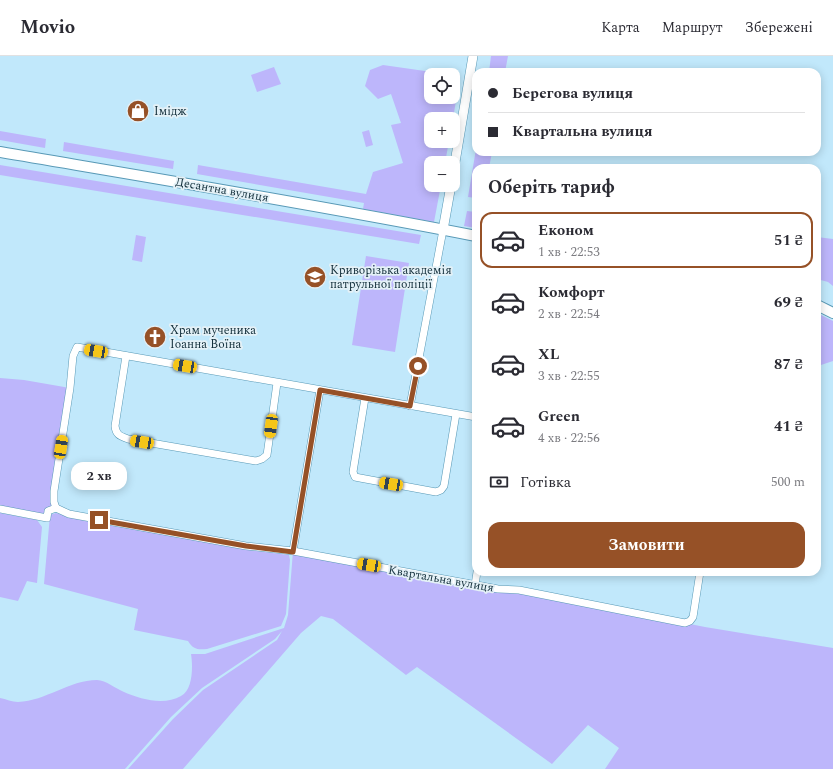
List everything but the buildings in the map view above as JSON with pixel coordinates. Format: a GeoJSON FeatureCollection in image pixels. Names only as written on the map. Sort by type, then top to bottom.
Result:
{"type":"FeatureCollection","features":[{"type":"Feature","properties":{"kind":"main road","name":"Десантна вулиця"},"geometry":{"type":"LineString","coordinates":[[0,152],[128,173],[472,235]]}},
{"type":"Feature","properties":{"kind":"main road"},"geometry":{"type":"LineString","coordinates":[[821,306],[833,313]]}},
{"type":"Feature","properties":{"kind":"street"},"geometry":{"type":"LineString","coordinates":[[456,156],[473,56]]}},
{"type":"Feature","properties":{"kind":"street"},"geometry":{"type":"LineString","coordinates":[[410,406],[450,192]]}},
{"type":"Feature","properties":{"kind":"street"},"geometry":{"type":"LineString","coordinates":[[0,509],[47,518],[48,511],[56,508],[54,502],[54,491],[70,388],[73,356],[77,347],[472,416]]}},
{"type":"Feature","properties":{"kind":"street"},"geometry":{"type":"LineString","coordinates":[[126,356],[115,426],[116,432],[119,436],[128,439],[256,461],[262,459],[267,455],[277,382]]}},
{"type":"Feature","properties":{"kind":"street"},"geometry":{"type":"LineString","coordinates":[[293,552],[320,390]]}},
{"type":"Feature","properties":{"kind":"street"},"geometry":{"type":"LineString","coordinates":[[365,398],[353,472],[355,476],[436,492],[441,490],[444,486],[456,414]]}},
{"type":"Feature","properties":{"kind":"street","name":"Квартальна вулиця"},"geometry":{"type":"LineString","coordinates":[[56,508],[69,514],[498,589],[519,590],[685,623],[693,618],[699,576]]}},
{"type":"Feature","properties":{"kind":"street"},"geometry":{"type":"LineString","coordinates":[[475,585],[476,576]]}},
{"type":"Feature","properties":{"kind":"shaded area"},"geometry":{"type":"Polygon","coordinates":[[[491,56],[508,56],[506,68],[490,68],[491,56]]]}},
{"type":"Feature","properties":{"kind":"shaded area"},"geometry":{"type":"Polygon","coordinates":[[[383,65],[424,71],[424,104],[455,104],[454,112],[424,112],[424,148],[448,148],[446,156],[424,156],[424,192],[440,192],[434,222],[363,209],[364,203],[197,174],[198,165],[366,194],[373,172],[403,163],[391,125],[401,123],[391,94],[378,99],[365,86],[370,70],[383,65]]]}},
{"type":"Feature","properties":{"kind":"shaded area"},"geometry":{"type":"Polygon","coordinates":[[[274,67],[281,84],[257,92],[251,75],[274,67]]]}},
{"type":"Feature","properties":{"kind":"shaded area"},"geometry":{"type":"Polygon","coordinates":[[[369,130],[373,145],[366,147],[362,132],[369,130]]]}},
{"type":"Feature","properties":{"kind":"shaded area"},"geometry":{"type":"Polygon","coordinates":[[[0,131],[46,139],[45,148],[0,140],[0,131]]]}},
{"type":"Feature","properties":{"kind":"shaded area"},"geometry":{"type":"Polygon","coordinates":[[[64,142],[174,161],[173,169],[63,151],[64,142]]]}},
{"type":"Feature","properties":{"kind":"shaded area"},"geometry":{"type":"Polygon","coordinates":[[[475,156],[491,156],[490,164],[474,164],[475,156]]]}},
{"type":"Feature","properties":{"kind":"shaded area"},"geometry":{"type":"Polygon","coordinates":[[[0,165],[421,235],[419,244],[0,175],[0,165]]]}},
{"type":"Feature","properties":{"kind":"shaded area"},"geometry":{"type":"Polygon","coordinates":[[[472,173],[472,198],[468,197],[472,173]]]}},
{"type":"Feature","properties":{"kind":"shaded area"},"geometry":{"type":"Polygon","coordinates":[[[467,211],[472,212],[472,227],[464,226],[467,211]]]}},
{"type":"Feature","properties":{"kind":"shaded area"},"geometry":{"type":"Polygon","coordinates":[[[136,235],[146,237],[142,262],[132,260],[136,235]]]}},
{"type":"Feature","properties":{"kind":"shaded area"},"geometry":{"type":"Polygon","coordinates":[[[821,238],[833,239],[833,286],[828,282],[821,280],[821,238]]]}},
{"type":"Feature","properties":{"kind":"shaded area"},"geometry":{"type":"Polygon","coordinates":[[[366,256],[409,263],[395,352],[352,345],[366,256]]]}},
{"type":"Feature","properties":{"kind":"shaded area"},"geometry":{"type":"Polygon","coordinates":[[[821,315],[833,321],[833,361],[821,365],[821,315]]]}},
{"type":"Feature","properties":{"kind":"shaded area"},"geometry":{"type":"Polygon","coordinates":[[[0,378],[24,380],[70,388],[54,491],[56,508],[48,511],[47,518],[0,509],[0,378]]]}},
{"type":"Feature","properties":{"kind":"shaded area"},"geometry":{"type":"Polygon","coordinates":[[[0,513],[37,520],[42,527],[37,583],[27,581],[18,601],[0,597],[0,513]]]}},
{"type":"Feature","properties":{"kind":"shaded area"},"geometry":{"type":"Polygon","coordinates":[[[56,513],[85,521],[248,550],[289,555],[290,560],[286,614],[281,626],[207,649],[198,649],[192,646],[188,641],[134,630],[138,609],[44,584],[50,515],[56,513]]]}},
{"type":"Feature","properties":{"kind":"shaded area"},"geometry":{"type":"Polygon","coordinates":[[[293,551],[519,590],[705,627],[833,648],[833,769],[605,769],[619,748],[588,725],[552,764],[417,667],[406,675],[333,619],[321,616],[301,633],[183,769],[128,769],[173,719],[203,690],[277,640],[282,631],[275,639],[202,688],[171,717],[125,769],[0,769],[0,698],[16,702],[28,701],[77,683],[97,680],[104,681],[124,692],[145,699],[167,701],[181,696],[188,689],[190,683],[192,671],[191,654],[205,654],[284,628],[288,615],[293,551]]]}},
{"type":"Feature","properties":{"kind":"place","name":"Імідж"},"geometry":{"type":"Point","coordinates":[138,111]}},
{"type":"Feature","properties":{"kind":"place","name":"Криворізька академія патрульної поліції"},"geometry":{"type":"Point","coordinates":[315,277]}},
{"type":"Feature","properties":{"kind":"place","name":"Храм мученика Іоанна Воїна"},"geometry":{"type":"Point","coordinates":[155,337]}},
{"type":"Feature","properties":{"kind":"route"},"geometry":{"type":"LineString","coordinates":[[99,520],[246,546],[293,552],[320,390],[410,406],[418,366]]}}]}
